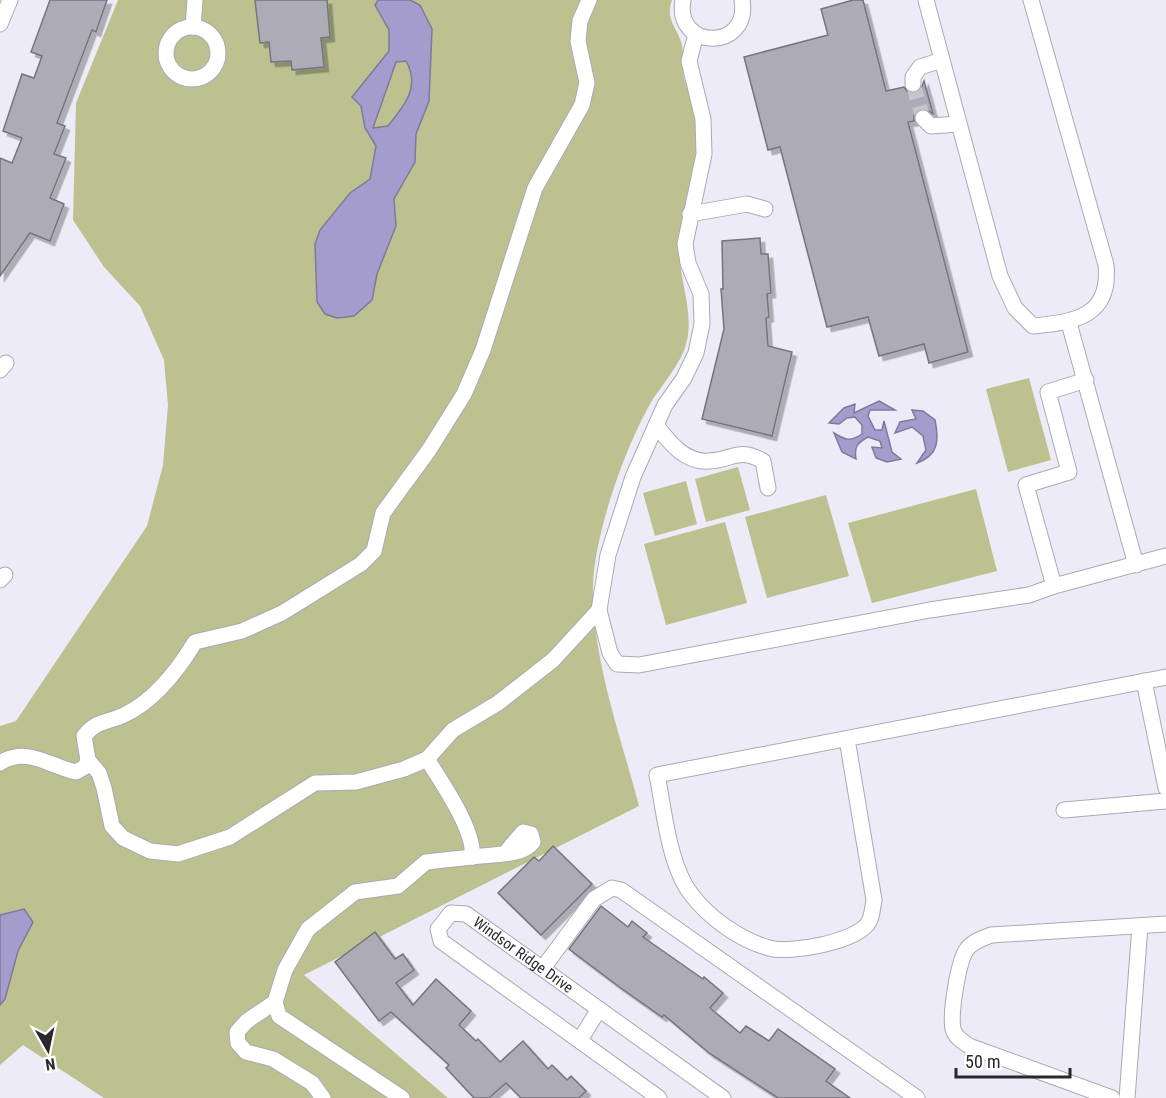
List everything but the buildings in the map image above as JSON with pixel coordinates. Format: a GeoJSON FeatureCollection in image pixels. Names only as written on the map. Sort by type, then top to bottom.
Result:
{"type":"FeatureCollection","features":[{"type":"Feature","properties":{"kind":"street"},"geometry":{"type":"LineString","coordinates":[[0,24],[10,0]]}},
{"type":"Feature","properties":{"kind":"street"},"geometry":{"type":"LineString","coordinates":[[193,27],[195,0]]}},
{"type":"Feature","properties":{"kind":"street"},"geometry":{"type":"LineString","coordinates":[[589,0],[580,21],[578,41],[587,83],[582,105],[535,188],[483,350],[464,394],[429,450],[383,513],[374,551],[361,564],[282,613],[242,631],[195,642],[183,663],[151,697],[125,714],[93,725],[84,736],[88,760],[99,773],[112,826],[123,838],[163,854],[178,854],[230,837],[315,783],[356,782],[404,769],[427,759],[453,730],[498,703],[553,660],[599,610]]}},
{"type":"Feature","properties":{"kind":"street"},"geometry":{"type":"LineString","coordinates":[[683,0],[684,20],[696,34],[714,39],[731,32],[742,17],[742,0]]}},
{"type":"Feature","properties":{"kind":"street"},"geometry":{"type":"LineString","coordinates":[[926,0],[1000,276],[1015,308],[1034,326],[1070,323],[1096,309],[1108,285],[1106,265],[1031,0]]}},
{"type":"Feature","properties":{"kind":"street"},"geometry":{"type":"LineString","coordinates":[[696,34],[689,61],[703,118],[704,154],[685,244],[688,263],[701,294],[702,324],[696,353],[684,378],[665,405],[633,477],[608,555],[599,610],[610,653],[617,664],[639,665],[930,610],[1029,595],[1054,586],[1166,556]]}},
{"type":"Feature","properties":{"kind":"street"},"geometry":{"type":"LineString","coordinates":[[913,84],[913,77],[920,67],[942,60]]}},
{"type":"Feature","properties":{"kind":"street"},"geometry":{"type":"LineString","coordinates":[[923,118],[931,126],[959,124]]}},
{"type":"Feature","properties":{"kind":"street"},"geometry":{"type":"LineString","coordinates":[[690,214],[747,204],[765,209]]}},
{"type":"Feature","properties":{"kind":"street"},"geometry":{"type":"LineString","coordinates":[[1070,323],[1136,565]]}},
{"type":"Feature","properties":{"kind":"street"},"geometry":{"type":"LineString","coordinates":[[1054,586],[1026,485],[1069,472],[1048,392],[1086,380]]}},
{"type":"Feature","properties":{"kind":"street"},"geometry":{"type":"LineString","coordinates":[[656,425],[674,446],[693,459],[708,461],[740,453],[763,461],[768,488]]}},
{"type":"Feature","properties":{"kind":"street"},"geometry":{"type":"LineString","coordinates":[[847,739],[874,900],[868,923],[853,935],[833,942],[794,949],[772,949],[749,941],[703,907],[690,893],[681,877],[657,775],[1166,677]]}},
{"type":"Feature","properties":{"kind":"street"},"geometry":{"type":"LineString","coordinates":[[1144,681],[1166,788]]}},
{"type":"Feature","properties":{"kind":"street"},"geometry":{"type":"LineString","coordinates":[[0,763],[21,755],[40,758],[61,769],[76,772],[85,767],[88,760]]}},
{"type":"Feature","properties":{"kind":"street"},"geometry":{"type":"LineString","coordinates":[[427,759],[464,823],[473,847],[472,856]]}},
{"type":"Feature","properties":{"kind":"street"},"geometry":{"type":"LineString","coordinates":[[1064,810],[1166,801]]}},
{"type":"Feature","properties":{"kind":"street"},"geometry":{"type":"LineString","coordinates":[[402,1098],[279,1016],[275,1002],[285,970],[308,928],[355,892],[398,886],[426,862],[507,852]]}},
{"type":"Feature","properties":{"kind":"street"},"geometry":{"type":"LineString","coordinates":[[543,968],[594,899],[612,888],[621,890],[917,1098]]}},
{"type":"Feature","properties":{"kind":"street","name":"Windsor Ridge Drive"},"geometry":{"type":"LineString","coordinates":[[659,1098],[441,941],[438,929],[451,913],[466,914],[723,1098]]}},
{"type":"Feature","properties":{"kind":"street"},"geometry":{"type":"LineString","coordinates":[[1112,1098],[969,1046],[957,1037],[953,1029],[953,1012],[961,964],[967,949],[991,935],[1166,924]]}},
{"type":"Feature","properties":{"kind":"street"},"geometry":{"type":"LineString","coordinates":[[1127,1098],[1140,926]]}},
{"type":"Feature","properties":{"kind":"street"},"geometry":{"type":"LineString","coordinates":[[275,1002],[247,1021],[237,1032],[238,1043],[246,1052],[273,1059],[312,1083],[323,1098]]}},
{"type":"Feature","properties":{"kind":"street"},"geometry":{"type":"LineString","coordinates":[[580,1040],[599,1009]]}},
{"type":"Feature","properties":{"kind":"green space"},"geometry":{"type":"Polygon","coordinates":[[[118,0],[672,0],[670,18],[682,46],[683,74],[701,135],[698,168],[680,242],[681,270],[689,325],[683,353],[653,399],[623,464],[599,539],[593,584],[597,639],[608,696],[639,806],[304,975],[448,1098],[104,1098],[23,1045],[0,1065],[0,726],[16,721],[147,526],[163,465],[168,405],[164,360],[140,306],[104,267],[73,220],[76,103],[118,0]]]}},
{"type":"Feature","properties":{"kind":"green space"},"geometry":{"type":"Polygon","coordinates":[[[1029,378],[1051,460],[1008,472],[986,389],[1029,378]]]}},
{"type":"Feature","properties":{"kind":"green space"},"geometry":{"type":"Polygon","coordinates":[[[738,467],[750,510],[706,522],[695,479],[738,467]]]}},
{"type":"Feature","properties":{"kind":"green space"},"geometry":{"type":"Polygon","coordinates":[[[686,481],[697,524],[655,536],[643,493],[686,481]]]}},
{"type":"Feature","properties":{"kind":"green space"},"geometry":{"type":"Polygon","coordinates":[[[976,489],[997,571],[872,603],[848,523],[976,489]]]}},
{"type":"Feature","properties":{"kind":"green space"},"geometry":{"type":"Polygon","coordinates":[[[826,495],[849,576],[767,598],[745,517],[826,495]]]}},
{"type":"Feature","properties":{"kind":"green space"},"geometry":{"type":"Polygon","coordinates":[[[725,522],[747,603],[666,625],[644,544],[725,522]]]}},
{"type":"Feature","properties":{"kind":"shaded area"},"geometry":{"type":"Polygon","coordinates":[[[378,0],[410,0],[420,5],[432,29],[429,101],[416,134],[415,162],[394,199],[396,226],[377,274],[372,300],[354,316],[337,318],[325,314],[317,302],[315,244],[320,230],[350,193],[370,179],[376,146],[365,128],[361,106],[352,97],[389,51],[389,30],[375,5],[378,0]],[[406,61],[396,62],[373,128],[388,126],[405,104],[411,88],[410,70],[406,61]]]}},
{"type":"Feature","properties":{"kind":"shaded area"},"geometry":{"type":"Polygon","coordinates":[[[879,401],[895,410],[870,410],[868,416],[875,430],[882,430],[884,421],[892,452],[901,459],[887,462],[876,458],[872,447],[882,448],[880,441],[868,437],[857,446],[856,459],[842,452],[834,433],[845,439],[851,439],[862,434],[862,425],[855,417],[847,418],[839,424],[829,423],[844,408],[855,404],[854,413],[879,401]]]}},
{"type":"Feature","properties":{"kind":"shaded area"},"geometry":{"type":"Polygon","coordinates":[[[912,410],[923,411],[935,420],[937,434],[936,446],[930,456],[917,463],[926,450],[923,436],[912,427],[895,433],[900,422],[916,419],[912,410]]]}},
{"type":"Feature","properties":{"kind":"shaded area"},"geometry":{"type":"Polygon","coordinates":[[[24,909],[33,922],[18,951],[5,999],[0,1005],[0,915],[24,909]]]}},
{"type":"Feature","properties":{"kind":"tunnel"},"geometry":{"type":"LineString","coordinates":[[913,84],[923,118]]}}]}
